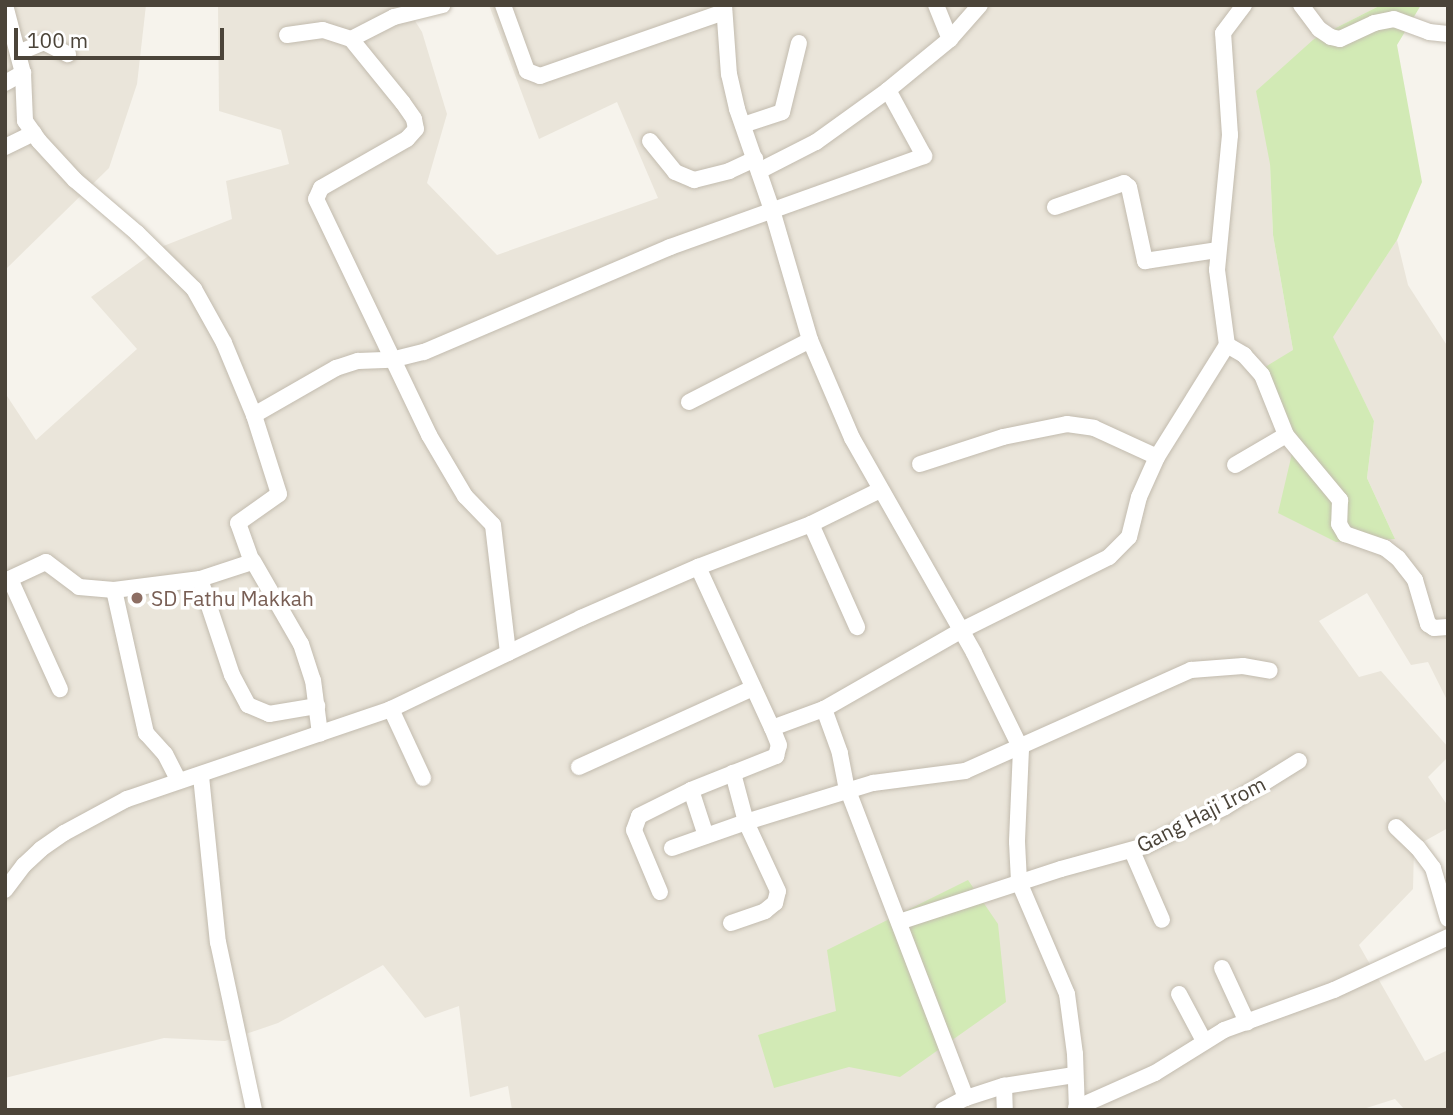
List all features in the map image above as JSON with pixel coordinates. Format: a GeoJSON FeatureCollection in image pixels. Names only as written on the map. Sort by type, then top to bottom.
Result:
{"type":"FeatureCollection","features":[{"type":"Feature","properties":{"kind":"street"},"geometry":{"type":"LineString","coordinates":[[5,5],[23,73],[23,113],[34,134],[75,180],[137,233],[194,289],[224,343],[254,415],[279,494],[238,523],[253,561],[301,645],[313,680],[320,734]]}},
{"type":"Feature","properties":{"kind":"street"},"geometry":{"type":"LineString","coordinates":[[351,39],[385,20],[443,5]]}},
{"type":"Feature","properties":{"kind":"street"},"geometry":{"type":"LineString","coordinates":[[503,5],[527,71],[532,75],[568,67],[699,12],[724,9],[729,74],[810,340],[840,413],[880,489],[962,630],[1021,748],[1017,842],[1019,882],[1067,995],[1075,1054],[1077,1109],[1155,1073],[1204,1041],[1334,990],[1448,937]]}},
{"type":"Feature","properties":{"kind":"street"},"geometry":{"type":"LineString","coordinates":[[936,5],[950,39]]}},
{"type":"Feature","properties":{"kind":"street"},"geometry":{"type":"LineString","coordinates":[[650,141],[675,172],[694,180],[757,165],[816,142],[888,90],[950,39],[980,5]]}},
{"type":"Feature","properties":{"kind":"street"},"geometry":{"type":"LineString","coordinates":[[772,728],[824,709],[962,630],[1121,549],[1129,537],[1139,497],[1157,457],[1227,345],[1219,295],[1217,250],[1229,168],[1230,135],[1223,33],[1244,5]]}},
{"type":"Feature","properties":{"kind":"street"},"geometry":{"type":"LineString","coordinates":[[1301,5],[1319,29],[1340,39],[1374,23],[1394,19],[1429,32],[1448,34]]}},
{"type":"Feature","properties":{"kind":"street"},"geometry":{"type":"LineString","coordinates":[[287,35],[323,30],[351,39],[414,119],[416,129],[407,139],[321,187],[316,199],[391,360],[461,490],[489,519],[495,530],[508,653]]}},
{"type":"Feature","properties":{"kind":"street"},"geometry":{"type":"LineString","coordinates":[[18,53],[44,43],[68,54]]}},
{"type":"Feature","properties":{"kind":"street"},"geometry":{"type":"LineString","coordinates":[[743,125],[782,113],[799,43]]}},
{"type":"Feature","properties":{"kind":"street"},"geometry":{"type":"LineString","coordinates":[[5,83],[23,73]]}},
{"type":"Feature","properties":{"kind":"street"},"geometry":{"type":"LineString","coordinates":[[254,415],[336,368],[358,361],[391,360],[424,352],[670,247],[924,156],[888,90]]}},
{"type":"Feature","properties":{"kind":"street"},"geometry":{"type":"LineString","coordinates":[[5,147],[34,134]]}},
{"type":"Feature","properties":{"kind":"street"},"geometry":{"type":"LineString","coordinates":[[1055,207],[1124,183],[1129,187],[1145,261],[1217,250]]}},
{"type":"Feature","properties":{"kind":"street"},"geometry":{"type":"LineString","coordinates":[[689,401],[810,340]]}},
{"type":"Feature","properties":{"kind":"street"},"geometry":{"type":"LineString","coordinates":[[1227,345],[1244,355],[1262,375],[1286,435],[1340,500],[1339,524],[1345,534],[1385,548],[1398,558],[1415,580],[1428,624],[1434,628],[1448,627]]}},
{"type":"Feature","properties":{"kind":"street"},"geometry":{"type":"LineString","coordinates":[[920,464],[1003,437],[1067,424],[1094,428],[1157,457]]}},
{"type":"Feature","properties":{"kind":"street"},"geometry":{"type":"LineString","coordinates":[[1235,465],[1286,435]]}},
{"type":"Feature","properties":{"kind":"street"},"geometry":{"type":"LineString","coordinates":[[5,890],[24,865],[64,833],[127,799],[201,776],[391,709],[698,567],[811,524],[880,489]]}},
{"type":"Feature","properties":{"kind":"street"},"geometry":{"type":"LineString","coordinates":[[811,524],[857,627]]}},
{"type":"Feature","properties":{"kind":"street"},"geometry":{"type":"LineString","coordinates":[[60,689],[8,580],[46,562],[79,587],[114,590],[200,579],[253,561]]}},
{"type":"Feature","properties":{"kind":"street"},"geometry":{"type":"LineString","coordinates":[[660,892],[634,823],[639,816],[691,790],[776,756],[779,745],[698,567]]}},
{"type":"Feature","properties":{"kind":"street"},"geometry":{"type":"LineString","coordinates":[[200,579],[232,675],[248,705],[269,714],[317,706]]}},
{"type":"Feature","properties":{"kind":"street"},"geometry":{"type":"LineString","coordinates":[[114,590],[146,733],[165,754],[179,781]]}},
{"type":"Feature","properties":{"kind":"street"},"geometry":{"type":"LineString","coordinates":[[673,848],[746,822],[895,779],[965,771],[1191,670],[1243,666],[1270,671]]}},
{"type":"Feature","properties":{"kind":"street"},"geometry":{"type":"LineString","coordinates":[[579,767],[753,688]]}},
{"type":"Feature","properties":{"kind":"street"},"geometry":{"type":"LineString","coordinates":[[391,709],[423,778]]}},
{"type":"Feature","properties":{"kind":"street"},"geometry":{"type":"LineString","coordinates":[[824,709],[840,753],[849,792],[965,1098]]}},
{"type":"Feature","properties":{"kind":"street","name":"Gang Haji Irom"},"geometry":{"type":"LineString","coordinates":[[899,922],[1019,882],[1132,851],[1224,807],[1299,761]]}},
{"type":"Feature","properties":{"kind":"street"},"geometry":{"type":"LineString","coordinates":[[731,923],[765,911],[775,903],[778,891],[746,822],[733,773]]}},
{"type":"Feature","properties":{"kind":"street"},"geometry":{"type":"LineString","coordinates":[[201,776],[218,942],[254,1110]]}},
{"type":"Feature","properties":{"kind":"street"},"geometry":{"type":"LineString","coordinates":[[691,790],[706,836]]}},
{"type":"Feature","properties":{"kind":"street"},"geometry":{"type":"LineString","coordinates":[[1396,827],[1418,848],[1433,868],[1448,919]]}},
{"type":"Feature","properties":{"kind":"street"},"geometry":{"type":"LineString","coordinates":[[1132,851],[1162,920]]}},
{"type":"Feature","properties":{"kind":"street"},"geometry":{"type":"LineString","coordinates":[[1222,968],[1247,1022]]}},
{"type":"Feature","properties":{"kind":"street"},"geometry":{"type":"LineString","coordinates":[[1179,994],[1204,1041]]}},
{"type":"Feature","properties":{"kind":"street"},"geometry":{"type":"LineString","coordinates":[[943,1110],[965,1098],[1004,1086],[1074,1075]]}},
{"type":"Feature","properties":{"kind":"street"},"geometry":{"type":"LineString","coordinates":[[1004,1086],[1005,1110]]}},
{"type":"Feature","properties":{"kind":"shaded area"},"geometry":{"type":"Polygon","coordinates":[[[5,5],[146,5],[137,84],[109,168],[5,270],[5,5]]]}},
{"type":"Feature","properties":{"kind":"shaded area"},"geometry":{"type":"Polygon","coordinates":[[[218,5],[405,5],[422,32],[447,114],[427,183],[497,255],[658,198],[617,102],[539,139],[489,5],[1381,5],[1314,39],[1270,164],[1273,235],[1293,350],[1395,539],[1367,478],[1374,421],[1332,337],[1397,240],[1408,285],[1448,347],[1448,702],[1428,662],[1411,665],[1367,593],[1319,621],[1359,677],[1381,671],[1448,747],[1448,757],[1428,777],[1448,806],[1448,828],[1414,847],[1413,889],[1359,945],[1425,1061],[1448,1050],[1448,1110],[1405,1110],[1395,1099],[1360,1110],[512,1110],[508,1086],[470,1097],[459,1006],[425,1018],[383,965],[278,1023],[225,1041],[164,1038],[5,1078],[5,398],[7,396],[36,440],[137,349],[91,297],[161,247],[232,219],[226,181],[289,164],[281,130],[219,111],[218,5]]]}},
{"type":"Feature","properties":{"kind":"green space"},"geometry":{"type":"Polygon","coordinates":[[[1381,5],[1421,5],[1397,45],[1422,182],[1397,240],[1333,337],[1374,421],[1367,478],[1395,539],[1336,542],[1278,513],[1294,445],[1262,369],[1293,350],[1273,235],[1270,164],[1256,91],[1314,39],[1381,5]]]}},
{"type":"Feature","properties":{"kind":"green space"},"geometry":{"type":"Polygon","coordinates":[[[968,880],[998,924],[1006,1002],[900,1077],[849,1067],[774,1088],[758,1035],[836,1011],[827,950],[968,880]]]}},
{"type":"Feature","properties":{"kind":"place","name":"SD Fathu Makkah"},"geometry":{"type":"Point","coordinates":[137,598]}}]}
